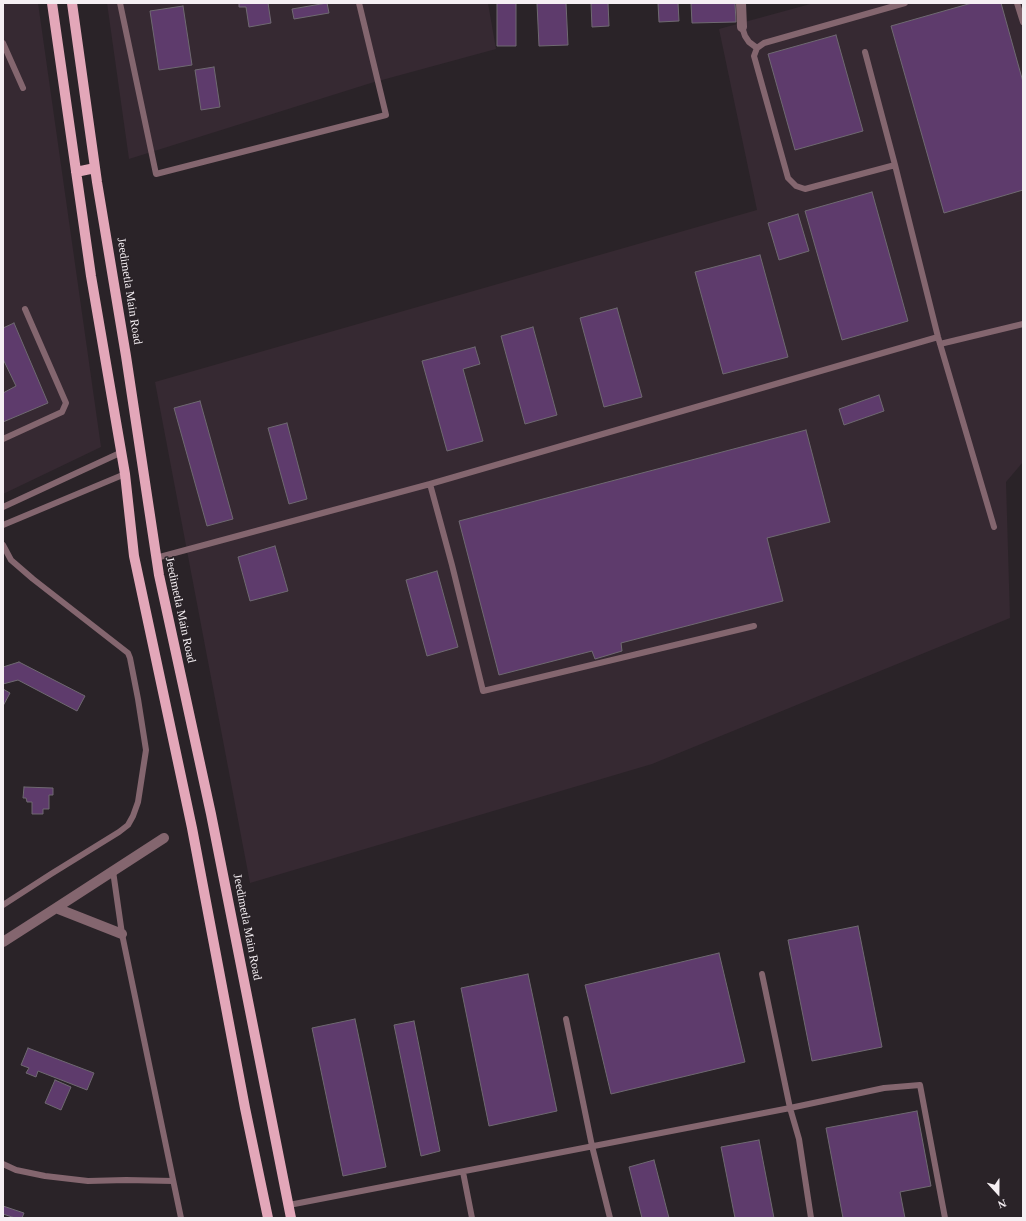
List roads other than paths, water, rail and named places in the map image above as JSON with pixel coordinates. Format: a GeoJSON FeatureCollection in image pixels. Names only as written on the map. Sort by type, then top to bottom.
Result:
{"type":"FeatureCollection","features":[{"type":"Feature","properties":{"kind":"main road"},"geometry":{"type":"LineString","coordinates":[[52,3],[91,276],[122,452],[134,556],[192,828],[268,1218]]}},
{"type":"Feature","properties":{"kind":"main road","name":"Jeedimetla Main Road"},"geometry":{"type":"LineString","coordinates":[[72,3],[95,168],[126,356],[159,575],[211,814],[291,1218]]}},
{"type":"Feature","properties":{"kind":"main road"},"geometry":{"type":"LineString","coordinates":[[76,172],[95,168]]}},
{"type":"Feature","properties":{"kind":"street"},"geometry":{"type":"LineString","coordinates":[[741,3],[742,27]]}},
{"type":"Feature","properties":{"kind":"street"},"geometry":{"type":"LineString","coordinates":[[3,942],[164,838]]}},
{"type":"Feature","properties":{"kind":"street"},"geometry":{"type":"LineString","coordinates":[[56,908],[122,934]]}},
{"type":"Feature","properties":{"kind":"lane"},"geometry":{"type":"LineString","coordinates":[[120,3],[156,174],[386,115],[359,3]]}},
{"type":"Feature","properties":{"kind":"lane"},"geometry":{"type":"LineString","coordinates":[[895,165],[806,189],[796,186],[788,178],[754,56],[757,48],[764,43],[905,3]]}},
{"type":"Feature","properties":{"kind":"lane"},"geometry":{"type":"LineString","coordinates":[[1017,3],[1023,22]]}},
{"type":"Feature","properties":{"kind":"lane"},"geometry":{"type":"LineString","coordinates":[[742,27],[749,42],[757,48]]}},
{"type":"Feature","properties":{"kind":"lane"},"geometry":{"type":"LineString","coordinates":[[3,42],[23,88]]}},
{"type":"Feature","properties":{"kind":"lane"},"geometry":{"type":"LineString","coordinates":[[865,52],[940,344],[994,527]]}},
{"type":"Feature","properties":{"kind":"lane"},"geometry":{"type":"LineString","coordinates":[[3,439],[62,412],[66,403],[25,309]]}},
{"type":"Feature","properties":{"kind":"lane"},"geometry":{"type":"LineString","coordinates":[[940,344],[1023,324]]}},
{"type":"Feature","properties":{"kind":"lane"},"geometry":{"type":"LineString","coordinates":[[156,558],[430,484],[938,336]]}},
{"type":"Feature","properties":{"kind":"lane"},"geometry":{"type":"LineString","coordinates":[[3,507],[122,452]]}},
{"type":"Feature","properties":{"kind":"lane"},"geometry":{"type":"LineString","coordinates":[[3,525],[125,474]]}},
{"type":"Feature","properties":{"kind":"lane"},"geometry":{"type":"LineString","coordinates":[[430,484],[452,565],[483,691],[754,626]]}},
{"type":"Feature","properties":{"kind":"lane"},"geometry":{"type":"LineString","coordinates":[[3,545],[11,560],[128,653],[138,699],[146,750],[138,802],[134,816],[128,825],[3,905]]}},
{"type":"Feature","properties":{"kind":"lane"},"geometry":{"type":"LineString","coordinates":[[113,871],[122,934],[181,1218]]}},
{"type":"Feature","properties":{"kind":"lane"},"geometry":{"type":"LineString","coordinates":[[762,974],[790,1108],[799,1139],[811,1218]]}},
{"type":"Feature","properties":{"kind":"lane"},"geometry":{"type":"LineString","coordinates":[[566,1019],[592,1146],[610,1218]]}},
{"type":"Feature","properties":{"kind":"lane"},"geometry":{"type":"LineString","coordinates":[[289,1205],[790,1108],[884,1088],[920,1085],[945,1218]]}},
{"type":"Feature","properties":{"kind":"lane"},"geometry":{"type":"LineString","coordinates":[[3,1164],[16,1170],[45,1176],[88,1181],[173,1181]]}},
{"type":"Feature","properties":{"kind":"lane"},"geometry":{"type":"LineString","coordinates":[[463,1172],[472,1218]]}}]}
